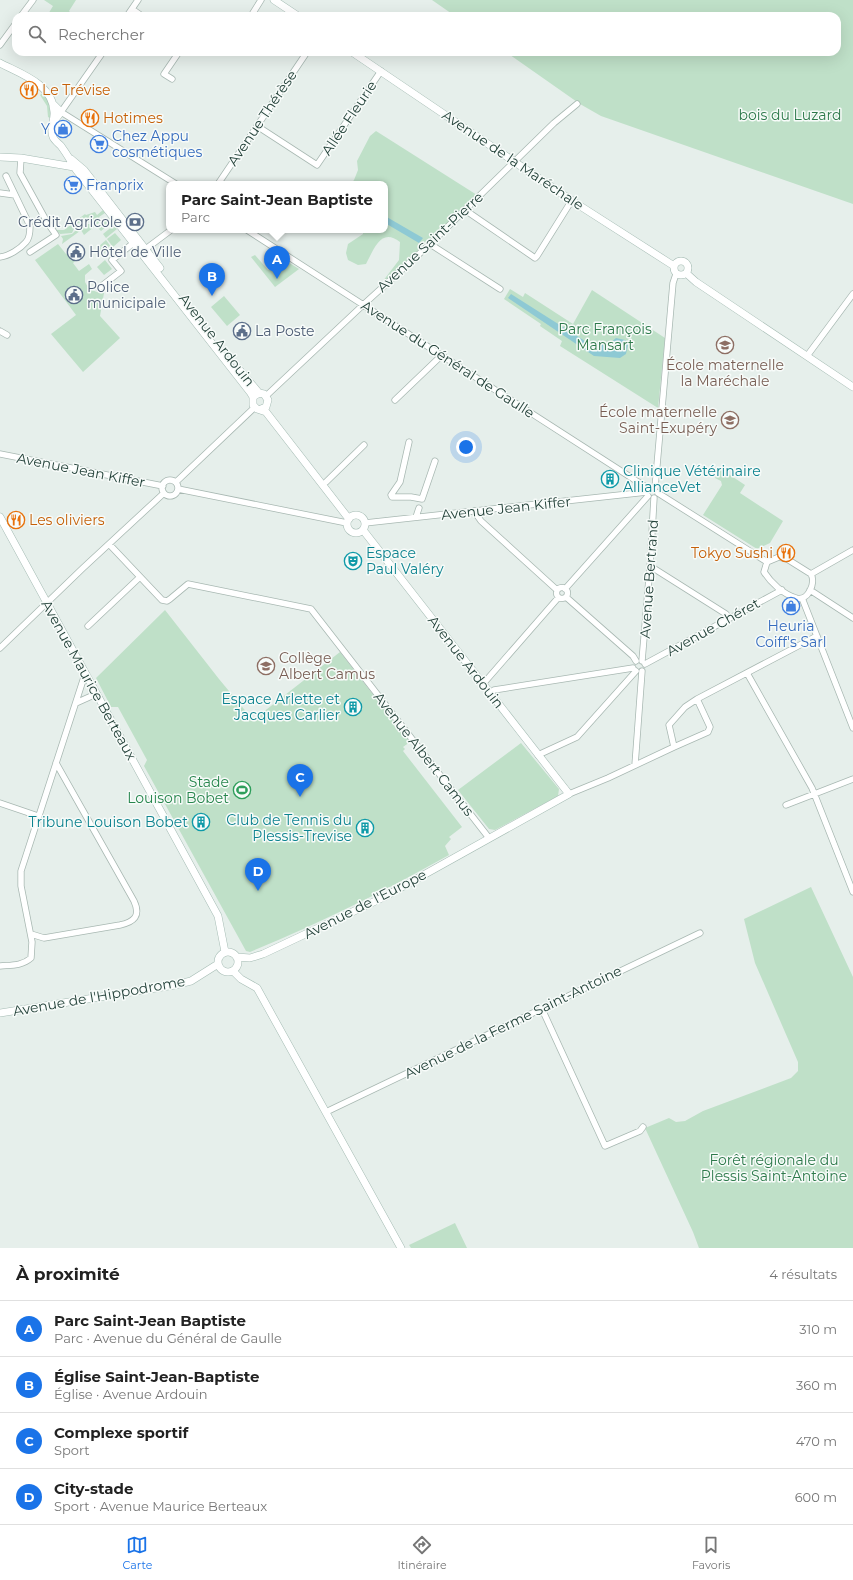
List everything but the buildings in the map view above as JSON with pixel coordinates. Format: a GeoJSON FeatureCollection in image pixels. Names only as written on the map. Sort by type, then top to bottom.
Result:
{"type":"FeatureCollection","features":[{"type":"Feature","properties":{"kind":"street"},"geometry":{"type":"LineString","coordinates":[[24,12],[33,0]]}},
{"type":"Feature","properties":{"kind":"street"},"geometry":{"type":"LineString","coordinates":[[130,12],[138,0]]}},
{"type":"Feature","properties":{"kind":"street"},"geometry":{"type":"LineString","coordinates":[[254,12],[261,0]]}},
{"type":"Feature","properties":{"kind":"street"},"geometry":{"type":"LineString","coordinates":[[274,0],[292,12]]}},
{"type":"Feature","properties":{"kind":"street"},"geometry":{"type":"LineString","coordinates":[[132,9],[136,12]]}},
{"type":"Feature","properties":{"kind":"street"},"geometry":{"type":"LineString","coordinates":[[0,45],[12,28]]}},
{"type":"Feature","properties":{"kind":"street"},"geometry":{"type":"LineString","coordinates":[[53,121],[100,56]]}},
{"type":"Feature","properties":{"kind":"street"},"geometry":{"type":"LineString","coordinates":[[172,79],[164,74],[175,56]]}},
{"type":"Feature","properties":{"kind":"street","name":"Avenue Thérèse"},"geometry":{"type":"LineString","coordinates":[[220,181],[304,56]]}},
{"type":"Feature","properties":{"kind":"street","name":"Avenue de la Maréchale"},"geometry":{"type":"LineString","coordinates":[[358,56],[572,200],[674,266]]}},
{"type":"Feature","properties":{"kind":"street"},"geometry":{"type":"LineString","coordinates":[[0,63],[35,81],[44,88],[54,105],[61,112],[171,181]]}},
{"type":"Feature","properties":{"kind":"street","name":"Allée Fleurie"},"geometry":{"type":"LineString","coordinates":[[257,126],[317,165],[381,71]]}},
{"type":"Feature","properties":{"kind":"street","name":"Avenue Saint-Pierre"},"geometry":{"type":"LineString","coordinates":[[259,396],[430,244],[554,124],[578,104]]}},
{"type":"Feature","properties":{"kind":"street","name":"Avenue Ardouin"},"geometry":{"type":"LineString","coordinates":[[54,105],[53,137],[69,157],[74,167],[144,251],[250,392],[259,396]]}},
{"type":"Feature","properties":{"kind":"street"},"geometry":{"type":"LineString","coordinates":[[0,157],[21,158],[74,167]]}},
{"type":"Feature","properties":{"kind":"street"},"geometry":{"type":"LineString","coordinates":[[49,162],[69,157]]}},
{"type":"Feature","properties":{"kind":"street","name":"Avenue Ardouin"},"geometry":{"type":"LineString","coordinates":[[69,157],[84,170],[136,241]]}},
{"type":"Feature","properties":{"kind":"street"},"geometry":{"type":"LineString","coordinates":[[21,158],[20,173],[47,222],[56,235],[30,252]]}},
{"type":"Feature","properties":{"kind":"street"},"geometry":{"type":"LineString","coordinates":[[0,257],[7,256],[26,241],[30,226],[6,176]]}},
{"type":"Feature","properties":{"kind":"street"},"geometry":{"type":"LineString","coordinates":[[0,193],[15,195]]}},
{"type":"Feature","properties":{"kind":"street"},"geometry":{"type":"LineString","coordinates":[[465,210],[535,258],[572,200]]}},
{"type":"Feature","properties":{"kind":"street"},"geometry":{"type":"LineString","coordinates":[[144,251],[167,233]]}},
{"type":"Feature","properties":{"kind":"street","name":"Avenue du Général de Gaulle"},"geometry":{"type":"LineString","coordinates":[[252,233],[442,355],[650,494]]}},
{"type":"Feature","properties":{"kind":"street"},"geometry":{"type":"LineString","coordinates":[[99,288],[121,271],[112,260],[136,241]]}},
{"type":"Feature","properties":{"kind":"street"},"geometry":{"type":"LineString","coordinates":[[430,244],[500,289]]}},
{"type":"Feature","properties":{"kind":"street"},"geometry":{"type":"LineString","coordinates":[[658,494],[656,488],[673,283],[676,274],[674,266],[678,262],[684,262],[688,267],[686,273]]}},
{"type":"Feature","properties":{"kind":"street"},"geometry":{"type":"LineString","coordinates":[[676,274],[680,275],[686,273]]}},
{"type":"Feature","properties":{"kind":"street"},"geometry":{"type":"LineString","coordinates":[[686,273],[696,282],[853,387]]}},
{"type":"Feature","properties":{"kind":"street"},"geometry":{"type":"LineString","coordinates":[[807,356],[853,294]]}},
{"type":"Feature","properties":{"kind":"street"},"geometry":{"type":"LineString","coordinates":[[0,331],[7,335]]}},
{"type":"Feature","properties":{"kind":"street"},"geometry":{"type":"LineString","coordinates":[[394,400],[442,355]]}},
{"type":"Feature","properties":{"kind":"street"},"geometry":{"type":"LineString","coordinates":[[178,489],[349,519],[361,516],[364,526],[358,532],[353,532],[348,528],[349,519],[326,482],[271,411],[268,405],[268,400],[259,396],[252,403],[266,412],[349,519]]}},
{"type":"Feature","properties":{"kind":"street"},"geometry":{"type":"LineString","coordinates":[[176,482],[258,408],[268,405]]}},
{"type":"Feature","properties":{"kind":"street"},"geometry":{"type":"LineString","coordinates":[[409,442],[400,482],[390,495],[392,497],[410,497],[422,500],[435,462]]}},
{"type":"Feature","properties":{"kind":"street"},"geometry":{"type":"LineString","coordinates":[[326,482],[364,445]]}},
{"type":"Feature","properties":{"kind":"street","name":"Avenue Jean Kiffer"},"geometry":{"type":"LineString","coordinates":[[0,454],[163,486]]}},
{"type":"Feature","properties":{"kind":"street"},"geometry":{"type":"LineString","coordinates":[[164,493],[163,486],[168,481],[172,480],[176,482]]}},
{"type":"Feature","properties":{"kind":"street"},"geometry":{"type":"LineString","coordinates":[[164,493],[172,496],[175,494],[178,489],[176,482]]}},
{"type":"Feature","properties":{"kind":"street","name":"Avenue Jean Kiffer"},"geometry":{"type":"LineString","coordinates":[[364,526],[474,511],[650,494],[656,488]]}},
{"type":"Feature","properties":{"kind":"street"},"geometry":{"type":"LineString","coordinates":[[0,648],[164,493]]}},
{"type":"Feature","properties":{"kind":"street"},"geometry":{"type":"LineString","coordinates":[[565,589],[650,494],[658,494],[767,562]]}},
{"type":"Feature","properties":{"kind":"street","name":"Avenue Bertrand"},"geometry":{"type":"LineString","coordinates":[[641,662],[644,654],[650,566],[650,494]]}},
{"type":"Feature","properties":{"kind":"street"},"geometry":{"type":"LineString","coordinates":[[416,518],[419,508]]}},
{"type":"Feature","properties":{"kind":"street"},"geometry":{"type":"LineString","coordinates":[[474,511],[481,520],[557,590]]}},
{"type":"Feature","properties":{"kind":"street","name":"Avenue Maurice Berteaux"},"geometry":{"type":"LineString","coordinates":[[0,517],[46,604],[138,768],[218,916],[225,952]]}},
{"type":"Feature","properties":{"kind":"street","name":"Avenue Ardouin"},"geometry":{"type":"LineString","coordinates":[[364,526],[483,684],[569,794]]}},
{"type":"Feature","properties":{"kind":"street","name":"Avenue Albert Camus"},"geometry":{"type":"LineString","coordinates":[[110,544],[162,600],[170,600],[188,584],[310,608],[489,838]]}},
{"type":"Feature","properties":{"kind":"street"},"geometry":{"type":"LineString","coordinates":[[811,574],[853,550]]}},
{"type":"Feature","properties":{"kind":"street"},"geometry":{"type":"LineString","coordinates":[[779,557],[787,559],[811,574],[813,583],[810,590],[802,598],[797,598],[772,583],[764,572],[767,562],[773,558],[779,557]]}},
{"type":"Feature","properties":{"kind":"street"},"geometry":{"type":"LineString","coordinates":[[650,566],[726,614],[729,618]]}},
{"type":"Feature","properties":{"kind":"street"},"geometry":{"type":"LineString","coordinates":[[88,626],[140,577]]}},
{"type":"Feature","properties":{"kind":"street"},"geometry":{"type":"LineString","coordinates":[[557,590],[560,588],[565,589]]}},
{"type":"Feature","properties":{"kind":"street"},"geometry":{"type":"LineString","coordinates":[[565,589],[567,591],[566,597]]}},
{"type":"Feature","properties":{"kind":"street"},"geometry":{"type":"LineString","coordinates":[[557,590],[556,595],[558,598]]}},
{"type":"Feature","properties":{"kind":"street","name":"Avenue Chéret"},"geometry":{"type":"LineString","coordinates":[[641,662],[782,590]]}},
{"type":"Feature","properties":{"kind":"street"},"geometry":{"type":"LineString","coordinates":[[810,590],[853,618]]}},
{"type":"Feature","properties":{"kind":"street"},"geometry":{"type":"LineString","coordinates":[[490,693],[494,690],[645,668],[641,662],[632,656],[566,597]]}},
{"type":"Feature","properties":{"kind":"street"},"geometry":{"type":"LineString","coordinates":[[558,598],[563,599],[566,597]]}},
{"type":"Feature","properties":{"kind":"street"},"geometry":{"type":"LineString","coordinates":[[483,684],[558,598]]}},
{"type":"Feature","properties":{"kind":"street"},"geometry":{"type":"LineString","coordinates":[[802,598],[853,728]]}},
{"type":"Feature","properties":{"kind":"street"},"geometry":{"type":"LineString","coordinates":[[674,747],[669,725],[685,707],[817,636]]}},
{"type":"Feature","properties":{"kind":"street"},"geometry":{"type":"LineString","coordinates":[[635,765],[637,670],[633,664],[641,662]]}},
{"type":"Feature","properties":{"kind":"street"},"geometry":{"type":"LineString","coordinates":[[538,755],[577,737],[637,670]]}},
{"type":"Feature","properties":{"kind":"street"},"geometry":{"type":"LineString","coordinates":[[747,673],[815,794],[853,892]]}},
{"type":"Feature","properties":{"kind":"street"},"geometry":{"type":"LineString","coordinates":[[0,966],[20,964],[31,958],[31,934],[28,928],[20,875],[85,674]]}},
{"type":"Feature","properties":{"kind":"street"},"geometry":{"type":"LineString","coordinates":[[76,703],[96,694]]}},
{"type":"Feature","properties":{"kind":"street"},"geometry":{"type":"LineString","coordinates":[[569,794],[608,778],[708,732],[710,726],[698,699]]}},
{"type":"Feature","properties":{"kind":"street"},"geometry":{"type":"LineString","coordinates":[[31,934],[44,938],[129,923],[134,919],[137,910],[134,901],[56,763]]}},
{"type":"Feature","properties":{"kind":"street"},"geometry":{"type":"LineString","coordinates":[[786,805],[853,779]]}},
{"type":"Feature","properties":{"kind":"street","name":"Avenue de l'Europe"},"geometry":{"type":"LineString","coordinates":[[238,957],[250,958],[263,954],[367,905],[569,794]]}},
{"type":"Feature","properties":{"kind":"street"},"geometry":{"type":"LineString","coordinates":[[0,803],[38,816]]}},
{"type":"Feature","properties":{"kind":"street","name":"Avenue de la Ferme Saint-Antoine"},"geometry":{"type":"LineString","coordinates":[[326,1112],[700,933]]}},
{"type":"Feature","properties":{"kind":"street"},"geometry":{"type":"LineString","coordinates":[[225,952],[231,952],[238,957],[238,966],[233,971],[224,972],[218,964],[218,958],[225,952]]}},
{"type":"Feature","properties":{"kind":"street","name":"Avenue de l'Hippodrome"},"geometry":{"type":"LineString","coordinates":[[0,1013],[175,985],[191,981],[218,964]]}},
{"type":"Feature","properties":{"kind":"street"},"geometry":{"type":"LineString","coordinates":[[233,971],[241,979],[257,988],[401,1248]]}},
{"type":"Feature","properties":{"kind":"street"},"geometry":{"type":"LineString","coordinates":[[542,1009],[606,1146],[640,1131],[643,1127]]}},
{"type":"Feature","properties":{"kind":"green space"},"geometry":{"type":"Polygon","coordinates":[[[44,0],[76,0],[69,11],[70,12],[49,12],[53,6],[44,0]]]}},
{"type":"Feature","properties":{"kind":"green space","name":"bois du Luzard"},"geometry":{"type":"Polygon","coordinates":[[[432,0],[853,0],[853,204],[601,116],[580,104],[512,56],[841,56],[841,12],[449,12],[432,0]]]}},
{"type":"Feature","properties":{"kind":"green space"},"geometry":{"type":"Polygon","coordinates":[[[44,92],[49,100],[52,119],[48,117],[47,106],[40,95],[44,92]]]}},
{"type":"Feature","properties":{"kind":"green space"},"geometry":{"type":"Polygon","coordinates":[[[376,131],[477,195],[386,283],[383,281],[399,260],[400,242],[393,238],[383,238],[375,246],[366,264],[358,265],[348,260],[346,253],[348,244],[363,233],[388,233],[388,181],[353,181],[358,170],[357,161],[370,136],[376,131]]]}},
{"type":"Feature","properties":{"kind":"green space"},"geometry":{"type":"Polygon","coordinates":[[[103,210],[105,213],[99,217],[101,221],[96,225],[81,222],[77,224],[72,233],[60,234],[56,230],[64,230],[85,214],[95,212],[97,215],[103,210]]]}},
{"type":"Feature","properties":{"kind":"green space"},"geometry":{"type":"Polygon","coordinates":[[[108,218],[112,222],[101,231],[97,227],[108,218]]]}},
{"type":"Feature","properties":{"kind":"green space"},"geometry":{"type":"Polygon","coordinates":[[[92,224],[95,226],[84,235],[78,225],[92,224]]]}},
{"type":"Feature","properties":{"kind":"green space"},"geometry":{"type":"Polygon","coordinates":[[[114,225],[117,229],[106,238],[103,234],[114,225]]]}},
{"type":"Feature","properties":{"kind":"green space"},"geometry":{"type":"Polygon","coordinates":[[[78,228],[80,231],[62,244],[63,239],[61,236],[72,234],[78,228]]]}},
{"type":"Feature","properties":{"kind":"green space"},"geometry":{"type":"Polygon","coordinates":[[[115,233],[121,240],[113,247],[107,239],[115,233]]]}},
{"type":"Feature","properties":{"kind":"green space"},"geometry":{"type":"Polygon","coordinates":[[[106,240],[111,247],[103,254],[98,247],[106,240]]]}},
{"type":"Feature","properties":{"kind":"green space"},"geometry":{"type":"Polygon","coordinates":[[[58,244],[66,254],[69,252],[71,258],[76,260],[73,263],[79,271],[89,264],[92,269],[85,275],[85,282],[89,289],[97,292],[101,290],[104,293],[100,316],[120,338],[83,372],[51,334],[76,315],[35,260],[58,244]]]}},
{"type":"Feature","properties":{"kind":"green space"},"geometry":{"type":"Polygon","coordinates":[[[255,255],[268,270],[283,259],[299,269],[275,287],[251,257],[255,255]]]}},
{"type":"Feature","properties":{"kind":"green space"},"geometry":{"type":"Polygon","coordinates":[[[105,260],[112,269],[104,275],[97,267],[105,260]]]}},
{"type":"Feature","properties":{"kind":"green space","name":"Parc François Mansart"},"geometry":{"type":"Polygon","coordinates":[[[510,289],[523,297],[525,293],[573,324],[592,290],[665,338],[658,408],[560,346],[562,341],[540,326],[541,324],[504,299],[510,289]]]}},
{"type":"Feature","properties":{"kind":"green space"},"geometry":{"type":"Polygon","coordinates":[[[224,296],[240,315],[227,326],[211,307],[224,296]]]}},
{"type":"Feature","properties":{"kind":"green space"},"geometry":{"type":"Polygon","coordinates":[[[721,469],[745,485],[740,493],[783,521],[770,543],[757,549],[703,515],[722,485],[721,481],[715,478],[721,469]]]}},
{"type":"Feature","properties":{"kind":"green space"},"geometry":{"type":"Polygon","coordinates":[[[165,610],[253,720],[340,652],[392,719],[394,726],[401,730],[410,742],[403,747],[405,749],[403,751],[462,827],[449,837],[451,839],[445,846],[449,855],[376,894],[326,918],[250,952],[246,951],[144,766],[147,760],[118,707],[111,707],[96,678],[165,610]]]}},
{"type":"Feature","properties":{"kind":"green space"},"geometry":{"type":"Polygon","coordinates":[[[521,743],[559,789],[558,796],[495,830],[489,829],[458,790],[521,743]]]}},
{"type":"Feature","properties":{"kind":"green space","name":"Forêt régionale du Plessis Saint-Antoine"},"geometry":{"type":"Polygon","coordinates":[[[811,887],[853,977],[853,1248],[699,1248],[645,1128],[669,1118],[676,1122],[685,1121],[703,1111],[791,1078],[798,1071],[798,1062],[755,963],[744,919],[811,887]]]}},
{"type":"Feature","properties":{"kind":"green space"},"geometry":{"type":"Polygon","coordinates":[[[455,1223],[467,1248],[411,1248],[409,1245],[455,1223]]]}},
{"type":"Feature","properties":{"kind":"water"},"geometry":{"type":"Polygon","coordinates":[[[388,218],[423,238],[419,243],[388,225],[388,218]]]}},
{"type":"Feature","properties":{"kind":"water"},"geometry":{"type":"Polygon","coordinates":[[[511,294],[585,341],[606,345],[616,338],[625,340],[628,344],[626,354],[620,358],[594,356],[508,298],[511,294]]]}},
{"type":"Feature","properties":{"kind":"place","name":"Le Trévise"},"geometry":{"type":"Point","coordinates":[29,90]}},
{"type":"Feature","properties":{"kind":"place","name":"Hotimes"},"geometry":{"type":"Point","coordinates":[90,118]}},
{"type":"Feature","properties":{"kind":"place","name":"Y"},"geometry":{"type":"Point","coordinates":[63,129]}},
{"type":"Feature","properties":{"kind":"place","name":"Chez Appu cosmétiques"},"geometry":{"type":"Point","coordinates":[99,144]}},
{"type":"Feature","properties":{"kind":"place","name":"Franprix"},"geometry":{"type":"Point","coordinates":[73,185]}},
{"type":"Feature","properties":{"kind":"place","name":"Crédit Agricole"},"geometry":{"type":"Point","coordinates":[135,222]}},
{"type":"Feature","properties":{"kind":"place","name":"Hôtel de Ville"},"geometry":{"type":"Point","coordinates":[76,252]}},
{"type":"Feature","properties":{"kind":"place","name":"Parc Saint-Jean Baptiste"},"geometry":{"type":"Point","coordinates":[277,279]}},
{"type":"Feature","properties":{"kind":"place","name":"Police municipale"},"geometry":{"type":"Point","coordinates":[74,295]}},
{"type":"Feature","properties":{"kind":"place","name":"Église Saint-Jean-Baptiste"},"geometry":{"type":"Point","coordinates":[212,296]}},
{"type":"Feature","properties":{"kind":"place","name":"La Poste"},"geometry":{"type":"Point","coordinates":[242,331]}},
{"type":"Feature","properties":{"kind":"place","name":"École maternelle la Maréchale"},"geometry":{"type":"Point","coordinates":[725,345]}},
{"type":"Feature","properties":{"kind":"place","name":"École maternelle Saint-Exupéry"},"geometry":{"type":"Point","coordinates":[730,420]}},
{"type":"Feature","properties":{"kind":"place","name":"Clinique Vétérinaire AllianceVet"},"geometry":{"type":"Point","coordinates":[610,479]}},
{"type":"Feature","properties":{"kind":"place","name":"Les oliviers"},"geometry":{"type":"Point","coordinates":[16,520]}},
{"type":"Feature","properties":{"kind":"place","name":"Tokyo Sushi"},"geometry":{"type":"Point","coordinates":[786,553]}},
{"type":"Feature","properties":{"kind":"place","name":"Espace Paul Valéry"},"geometry":{"type":"Point","coordinates":[353,561]}},
{"type":"Feature","properties":{"kind":"place","name":"Heuria Coiff's Sarl"},"geometry":{"type":"Point","coordinates":[791,606]}},
{"type":"Feature","properties":{"kind":"place","name":"Collège Albert Camus"},"geometry":{"type":"Point","coordinates":[266,666]}},
{"type":"Feature","properties":{"kind":"place","name":"Espace Arlette et Jacques Carlier"},"geometry":{"type":"Point","coordinates":[353,707]}},
{"type":"Feature","properties":{"kind":"place","name":"Stade Louison Bobet"},"geometry":{"type":"Point","coordinates":[242,790]}},
{"type":"Feature","properties":{"kind":"place","name":"Complexe sportif"},"geometry":{"type":"Point","coordinates":[300,797]}},
{"type":"Feature","properties":{"kind":"place","name":"Tribune Louison Bobet"},"geometry":{"type":"Point","coordinates":[201,822]}},
{"type":"Feature","properties":{"kind":"place","name":"Club de Tennis du Plessis-Trevise"},"geometry":{"type":"Point","coordinates":[365,828]}},
{"type":"Feature","properties":{"kind":"place","name":"City-stade"},"geometry":{"type":"Point","coordinates":[258,891]}}]}
